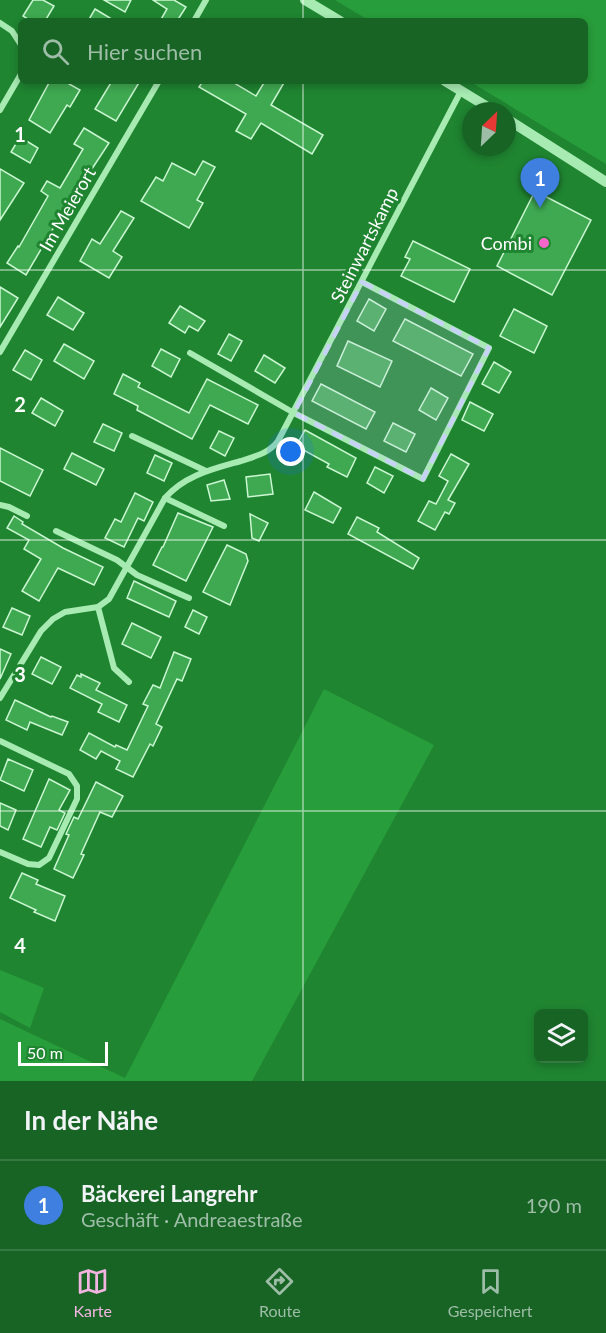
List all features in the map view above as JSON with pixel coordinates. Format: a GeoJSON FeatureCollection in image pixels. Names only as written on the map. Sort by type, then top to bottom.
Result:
{"type":"FeatureCollection","features":[{"type":"Feature","properties":{"kind":"street"},"geometry":{"type":"LineString","coordinates":[[196,18],[207,0]]}},
{"type":"Feature","properties":{"kind":"street"},"geometry":{"type":"LineString","coordinates":[[305,0],[335,18]]}},
{"type":"Feature","properties":{"kind":"street"},"geometry":{"type":"LineString","coordinates":[[0,23],[12,31],[18,40]]}},
{"type":"Feature","properties":{"kind":"street"},"geometry":{"type":"LineString","coordinates":[[0,110],[18,79]]}},
{"type":"Feature","properties":{"kind":"street","name":"Im Meierort"},"geometry":{"type":"LineString","coordinates":[[0,352],[157,84]]}},
{"type":"Feature","properties":{"kind":"street"},"geometry":{"type":"LineString","coordinates":[[450,84],[479,102]]}},
{"type":"Feature","properties":{"kind":"street","name":"Steinwartskamp"},"geometry":{"type":"LineString","coordinates":[[98,607],[109,599],[165,498],[175,487],[206,471],[263,454],[273,448],[294,413],[461,91]]}},
{"type":"Feature","properties":{"kind":"street"},"geometry":{"type":"LineString","coordinates":[[516,125],[606,182]]}},
{"type":"Feature","properties":{"kind":"street"},"geometry":{"type":"LineString","coordinates":[[190,352],[294,413],[423,479],[489,348],[362,282]]}},
{"type":"Feature","properties":{"kind":"street"},"geometry":{"type":"LineString","coordinates":[[132,436],[206,471]]}},
{"type":"Feature","properties":{"kind":"street"},"geometry":{"type":"LineString","coordinates":[[165,498],[224,526]]}},
{"type":"Feature","properties":{"kind":"street"},"geometry":{"type":"LineString","coordinates":[[0,505],[27,516]]}},
{"type":"Feature","properties":{"kind":"street"},"geometry":{"type":"LineString","coordinates":[[56,531],[117,560],[137,575],[189,598]]}},
{"type":"Feature","properties":{"kind":"street"},"geometry":{"type":"LineString","coordinates":[[0,698],[41,631],[53,619],[65,612],[98,607],[114,668],[129,682]]}},
{"type":"Feature","properties":{"kind":"street"},"geometry":{"type":"LineString","coordinates":[[0,741],[69,774],[77,786],[77,799],[49,858],[39,865],[28,864],[0,852]]}},
{"type":"Feature","properties":{"kind":"highlighted area"},"geometry":{"type":"Polygon","coordinates":[[[362,282],[489,348],[423,479],[294,413],[362,282]]]}},
{"type":"Feature","properties":{"kind":"green space"},"geometry":{"type":"Polygon","coordinates":[[[335,0],[606,0],[606,164],[516,109],[516,102],[504,102],[474,84],[588,84],[588,18],[365,18],[335,0]]]}},
{"type":"Feature","properties":{"kind":"green space"},"geometry":{"type":"Polygon","coordinates":[[[324,689],[434,745],[252,1081],[0,1081],[0,1019],[125,1078],[324,689]]]}},
{"type":"Feature","properties":{"kind":"green space"},"geometry":{"type":"Polygon","coordinates":[[[0,970],[44,988],[30,1028],[0,1012],[0,970]]]}},
{"type":"Feature","properties":{"kind":"building"},"geometry":{"type":"Polygon","coordinates":[[[33,0],[43,0],[54,6],[47,18],[23,16],[33,0]]]}},
{"type":"Feature","properties":{"kind":"building"},"geometry":{"type":"Polygon","coordinates":[[[104,0],[131,0],[125,12],[104,0]]]}},
{"type":"Feature","properties":{"kind":"building"},"geometry":{"type":"Polygon","coordinates":[[[153,0],[174,0],[186,7],[179,18],[162,18],[167,9],[153,0]]]}},
{"type":"Feature","properties":{"kind":"building"},"geometry":{"type":"Polygon","coordinates":[[[95,9],[110,18],[90,18],[95,9]]]}},
{"type":"Feature","properties":{"kind":"building"},"geometry":{"type":"Polygon","coordinates":[[[48,84],[69,84],[80,90],[70,107],[67,105],[50,133],[29,120],[48,84]]]}},
{"type":"Feature","properties":{"kind":"building"},"geometry":{"type":"Polygon","coordinates":[[[110,84],[138,84],[116,121],[95,109],[110,84]]]}},
{"type":"Feature","properties":{"kind":"building"},"geometry":{"type":"Polygon","coordinates":[[[201,84],[236,84],[256,96],[263,84],[283,84],[271,105],[323,135],[312,154],[261,123],[251,139],[236,131],[246,114],[199,87],[201,84]]]}},
{"type":"Feature","properties":{"kind":"building"},"geometry":{"type":"Polygon","coordinates":[[[84,128],[109,143],[57,222],[26,275],[7,263],[19,247],[48,196],[41,191],[47,181],[60,188],[83,149],[74,144],[84,128]]]}},
{"type":"Feature","properties":{"kind":"building"},"geometry":{"type":"Polygon","coordinates":[[[20,137],[38,148],[30,163],[11,152],[20,137]]]}},
{"type":"Feature","properties":{"kind":"building"},"geometry":{"type":"Polygon","coordinates":[[[203,161],[215,167],[197,200],[203,203],[189,228],[141,201],[156,177],[163,181],[172,163],[195,175],[203,161]]]}},
{"type":"Feature","properties":{"kind":"building"},"geometry":{"type":"Polygon","coordinates":[[[0,169],[24,183],[0,220],[0,169]]]}},
{"type":"Feature","properties":{"kind":"building","name":"Combi"},"geometry":{"type":"Polygon","coordinates":[[[535,191],[591,220],[552,295],[497,266],[535,191]]]}},
{"type":"Feature","properties":{"kind":"building"},"geometry":{"type":"Polygon","coordinates":[[[121,211],[134,218],[113,251],[122,257],[109,278],[80,261],[92,239],[100,244],[121,211]]]}},
{"type":"Feature","properties":{"kind":"building"},"geometry":{"type":"Polygon","coordinates":[[[413,241],[470,269],[454,302],[401,276],[410,259],[405,257],[413,241]]]}},
{"type":"Feature","properties":{"kind":"building"},"geometry":{"type":"Polygon","coordinates":[[[0,287],[18,298],[0,327],[0,287]]]}},
{"type":"Feature","properties":{"kind":"building"},"geometry":{"type":"Polygon","coordinates":[[[58,297],[84,313],[73,330],[47,315],[58,297]]]}},
{"type":"Feature","properties":{"kind":"building"},"geometry":{"type":"Polygon","coordinates":[[[369,299],[386,309],[374,331],[357,321],[369,299]]]}},
{"type":"Feature","properties":{"kind":"building"},"geometry":{"type":"Polygon","coordinates":[[[180,306],[205,321],[198,331],[189,326],[185,333],[169,323],[180,306]]]}},
{"type":"Feature","properties":{"kind":"building"},"geometry":{"type":"Polygon","coordinates":[[[514,309],[547,326],[534,353],[500,336],[514,309]]]}},
{"type":"Feature","properties":{"kind":"building"},"geometry":{"type":"Polygon","coordinates":[[[405,319],[473,354],[461,376],[393,341],[405,319]]]}},
{"type":"Feature","properties":{"kind":"building"},"geometry":{"type":"Polygon","coordinates":[[[229,334],[242,341],[231,361],[218,354],[229,334]]]}},
{"type":"Feature","properties":{"kind":"building"},"geometry":{"type":"Polygon","coordinates":[[[348,341],[392,361],[380,387],[337,366],[348,341]]]}},
{"type":"Feature","properties":{"kind":"building"},"geometry":{"type":"Polygon","coordinates":[[[64,344],[94,361],[84,379],[54,361],[64,344]]]}},
{"type":"Feature","properties":{"kind":"building"},"geometry":{"type":"Polygon","coordinates":[[[161,349],[180,359],[171,377],[152,366],[161,349]]]}},
{"type":"Feature","properties":{"kind":"building"},"geometry":{"type":"Polygon","coordinates":[[[25,350],[42,360],[31,380],[13,370],[25,350]]]}},
{"type":"Feature","properties":{"kind":"building"},"geometry":{"type":"Polygon","coordinates":[[[264,355],[285,368],[275,383],[255,371],[264,355]]]}},
{"type":"Feature","properties":{"kind":"building"},"geometry":{"type":"Polygon","coordinates":[[[494,362],[511,372],[499,393],[482,384],[494,362]]]}},
{"type":"Feature","properties":{"kind":"building"},"geometry":{"type":"Polygon","coordinates":[[[123,374],[140,383],[138,387],[189,413],[207,379],[258,405],[248,424],[210,405],[192,439],[137,410],[138,406],[114,394],[123,374]]]}},
{"type":"Feature","properties":{"kind":"building"},"geometry":{"type":"Polygon","coordinates":[[[321,384],[375,412],[366,429],[312,401],[321,384]]]}},
{"type":"Feature","properties":{"kind":"building"},"geometry":{"type":"Polygon","coordinates":[[[431,388],[448,398],[436,420],[419,410],[431,388]]]}},
{"type":"Feature","properties":{"kind":"building"},"geometry":{"type":"Polygon","coordinates":[[[41,398],[63,411],[55,426],[32,413],[41,398]]]}},
{"type":"Feature","properties":{"kind":"building"},"geometry":{"type":"Polygon","coordinates":[[[470,402],[493,414],[484,431],[462,420],[470,402]]]}},
{"type":"Feature","properties":{"kind":"building"},"geometry":{"type":"Polygon","coordinates":[[[393,423],[415,434],[406,452],[384,441],[393,423]]]}},
{"type":"Feature","properties":{"kind":"building"},"geometry":{"type":"Polygon","coordinates":[[[103,424],[122,433],[114,451],[94,442],[103,424]]]}},
{"type":"Feature","properties":{"kind":"building"},"geometry":{"type":"Polygon","coordinates":[[[305,430],[356,458],[347,477],[327,467],[329,464],[296,446],[305,430]]]}},
{"type":"Feature","properties":{"kind":"building"},"geometry":{"type":"Polygon","coordinates":[[[219,431],[234,438],[225,456],[210,448],[219,431]]]}},
{"type":"Feature","properties":{"kind":"building"},"geometry":{"type":"Polygon","coordinates":[[[0,448],[43,470],[30,496],[0,481],[0,448]]]}},
{"type":"Feature","properties":{"kind":"building"},"geometry":{"type":"Polygon","coordinates":[[[72,453],[104,469],[96,485],[64,469],[72,453]]]}},
{"type":"Feature","properties":{"kind":"building"},"geometry":{"type":"Polygon","coordinates":[[[451,454],[469,464],[448,500],[455,503],[449,514],[445,512],[435,530],[418,521],[429,501],[436,504],[448,481],[439,476],[451,454]]]}},
{"type":"Feature","properties":{"kind":"building"},"geometry":{"type":"Polygon","coordinates":[[[155,455],[172,463],[164,481],[147,473],[155,455]]]}},
{"type":"Feature","properties":{"kind":"building"},"geometry":{"type":"Polygon","coordinates":[[[375,467],[393,476],[384,493],[367,483],[375,467]]]}},
{"type":"Feature","properties":{"kind":"building"},"geometry":{"type":"Polygon","coordinates":[[[270,474],[273,494],[248,497],[246,477],[270,474]]]}},
{"type":"Feature","properties":{"kind":"building"},"geometry":{"type":"Polygon","coordinates":[[[224,480],[230,499],[211,501],[207,485],[224,480]]]}},
{"type":"Feature","properties":{"kind":"building"},"geometry":{"type":"Polygon","coordinates":[[[314,492],[341,508],[333,523],[305,510],[314,492]]]}},
{"type":"Feature","properties":{"kind":"building"},"geometry":{"type":"Polygon","coordinates":[[[135,493],[153,502],[144,521],[138,518],[124,547],[105,538],[115,519],[121,522],[135,493]]]}},
{"type":"Feature","properties":{"kind":"building"},"geometry":{"type":"Polygon","coordinates":[[[178,513],[213,527],[186,581],[153,565],[178,513]]]}},
{"type":"Feature","properties":{"kind":"building"},"geometry":{"type":"Polygon","coordinates":[[[250,514],[268,523],[259,541],[252,538],[250,514]]]}},
{"type":"Feature","properties":{"kind":"building"},"geometry":{"type":"Polygon","coordinates":[[[14,516],[23,522],[22,524],[63,548],[103,567],[94,585],[58,568],[39,601],[22,591],[41,559],[24,549],[29,540],[7,528],[14,516]]]}},
{"type":"Feature","properties":{"kind":"building"},"geometry":{"type":"Polygon","coordinates":[[[357,517],[379,528],[377,532],[419,558],[413,569],[348,534],[357,517]]]}},
{"type":"Feature","properties":{"kind":"building"},"geometry":{"type":"Polygon","coordinates":[[[227,545],[246,554],[248,561],[230,605],[203,592],[227,545]]]}},
{"type":"Feature","properties":{"kind":"building"},"geometry":{"type":"Polygon","coordinates":[[[134,581],[176,601],[169,617],[127,598],[134,581]]]}},
{"type":"Feature","properties":{"kind":"building"},"geometry":{"type":"Polygon","coordinates":[[[12,608],[30,616],[22,635],[3,627],[12,608]]]}},
{"type":"Feature","properties":{"kind":"building"},"geometry":{"type":"Polygon","coordinates":[[[193,610],[207,617],[199,634],[185,627],[193,610]]]}},
{"type":"Feature","properties":{"kind":"building"},"geometry":{"type":"Polygon","coordinates":[[[132,623],[161,637],[151,658],[122,644],[132,623]]]}},
{"type":"Feature","properties":{"kind":"building"},"geometry":{"type":"Polygon","coordinates":[[[0,649],[11,654],[0,679],[0,649]]]}},
{"type":"Feature","properties":{"kind":"building"},"geometry":{"type":"Polygon","coordinates":[[[174,652],[191,659],[182,681],[177,679],[156,724],[162,727],[153,746],[150,744],[133,777],[116,769],[120,761],[101,751],[96,759],[80,750],[89,733],[115,747],[116,745],[127,750],[148,706],[143,704],[153,685],[160,688],[174,652]]]}},
{"type":"Feature","properties":{"kind":"building"},"geometry":{"type":"Polygon","coordinates":[[[41,657],[61,667],[52,684],[32,674],[41,657]]]}},
{"type":"Feature","properties":{"kind":"building"},"geometry":{"type":"Polygon","coordinates":[[[81,674],[100,683],[96,690],[127,705],[119,722],[98,712],[102,704],[70,688],[77,675],[81,677],[81,674]]]}},
{"type":"Feature","properties":{"kind":"building"},"geometry":{"type":"Polygon","coordinates":[[[15,700],[51,717],[68,722],[62,735],[30,722],[27,730],[6,720],[15,700]]]}},
{"type":"Feature","properties":{"kind":"building"},"geometry":{"type":"Polygon","coordinates":[[[8,759],[33,770],[24,791],[0,780],[8,759]]]}},
{"type":"Feature","properties":{"kind":"building"},"geometry":{"type":"Polygon","coordinates":[[[49,779],[70,790],[59,810],[65,813],[57,830],[50,827],[41,847],[23,839],[49,779]]]}},
{"type":"Feature","properties":{"kind":"building"},"geometry":{"type":"Polygon","coordinates":[[[96,782],[123,796],[112,817],[100,812],[73,878],[54,869],[74,817],[78,819],[96,782]]]}},
{"type":"Feature","properties":{"kind":"building"},"geometry":{"type":"Polygon","coordinates":[[[0,803],[16,810],[8,830],[0,826],[0,803]]]}},
{"type":"Feature","properties":{"kind":"building"},"geometry":{"type":"Polygon","coordinates":[[[22,873],[38,880],[36,884],[65,896],[55,921],[10,898],[22,873]]]}},
{"type":"Feature","properties":{"kind":"place","name":"Bäckerei Langrehr"},"geometry":{"type":"Point","coordinates":[540,208]}},
{"type":"Feature","properties":{"kind":"place","name":"Combi"},"geometry":{"type":"Point","coordinates":[544,243]}}]}
